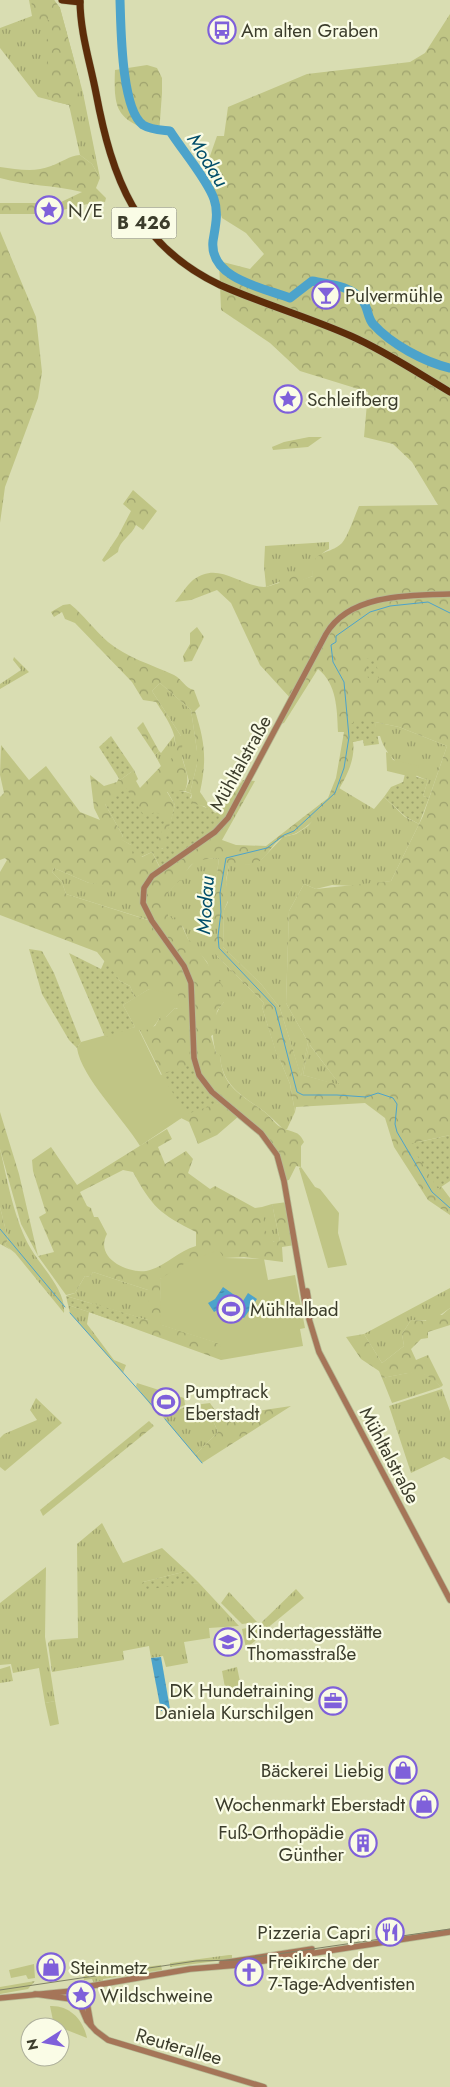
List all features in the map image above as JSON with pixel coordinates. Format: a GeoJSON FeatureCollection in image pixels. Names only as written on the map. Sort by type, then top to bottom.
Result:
{"type":"FeatureCollection","features":[{"type":"Feature","properties":{"kind":"main road"},"geometry":{"type":"LineString","coordinates":[[62,0],[80,1]]}},
{"type":"Feature","properties":{"kind":"main road","name":"B 426"},"geometry":{"type":"LineString","coordinates":[[80,1],[84,39],[101,124],[111,162],[128,201],[158,240],[190,267],[220,285],[364,342],[450,392]]}},
{"type":"Feature","properties":{"kind":"street","name":"Mühltalstraße"},"geometry":{"type":"LineString","coordinates":[[450,594],[416,595],[368,603],[340,616],[326,634],[228,818],[215,832],[156,872],[148,880],[143,893],[146,912],[184,966],[191,983],[194,1058],[199,1075],[212,1092],[265,1138],[279,1160],[310,1322],[321,1357],[450,1600]]}},
{"type":"Feature","properties":{"kind":"street"},"geometry":{"type":"LineString","coordinates":[[0,1998],[72,1990],[76,1987],[103,1985],[123,1979],[208,1966],[238,1964],[450,1931]]}},
{"type":"Feature","properties":{"kind":"street"},"geometry":{"type":"LineString","coordinates":[[91,2025],[87,2003],[90,1994],[103,1985]]}},
{"type":"Feature","properties":{"kind":"street"},"geometry":{"type":"LineString","coordinates":[[85,1987],[90,1994]]}},
{"type":"Feature","properties":{"kind":"street"},"geometry":{"type":"LineString","coordinates":[[71,1999],[72,1990]]}},
{"type":"Feature","properties":{"kind":"street"},"geometry":{"type":"LineString","coordinates":[[35,1994],[71,1999],[79,2005],[87,2003]]}},
{"type":"Feature","properties":{"kind":"street","name":"Reuterallee"},"geometry":{"type":"LineString","coordinates":[[79,2005],[91,2025],[99,2034],[111,2042],[264,2087]]}},
{"type":"Feature","properties":{"kind":"green space"},"geometry":{"type":"Polygon","coordinates":[[[29,0],[54,0],[60,8],[83,93],[100,178],[92,164],[80,155],[69,105],[38,97],[0,48],[0,28],[32,16],[29,0]]]}},
{"type":"Feature","properties":{"kind":"green space"},"geometry":{"type":"Polygon","coordinates":[[[31,0],[54,0],[60,8],[80,82],[77,97],[69,105],[52,101],[48,95],[53,85],[45,72],[48,57],[45,54],[44,43],[52,33],[50,21],[45,18],[38,23],[34,20],[31,0]]]}},
{"type":"Feature","properties":{"kind":"green space"},"geometry":{"type":"Polygon","coordinates":[[[450,14],[450,1135],[418,1142],[438,1189],[441,1186],[450,1198],[450,1215],[428,1200],[394,1147],[385,1118],[365,1103],[296,1107],[295,1112],[290,1084],[278,1059],[262,1007],[264,1003],[212,949],[212,939],[218,936],[218,928],[215,927],[212,913],[219,858],[201,860],[188,868],[184,880],[179,881],[168,893],[168,916],[180,922],[188,939],[195,945],[224,988],[224,1002],[217,1011],[214,1034],[211,1036],[216,1053],[220,1055],[222,1067],[229,1084],[266,1113],[278,1125],[298,1134],[304,1142],[301,1146],[301,1167],[296,1166],[289,1180],[284,1181],[271,1145],[239,1116],[217,1135],[198,1144],[189,1122],[180,1119],[169,1111],[165,1081],[139,1029],[155,1026],[160,1017],[166,1017],[175,1008],[178,1009],[149,989],[135,998],[130,986],[120,981],[97,952],[0,915],[0,872],[7,860],[5,858],[0,860],[0,797],[4,793],[0,775],[1,745],[29,780],[46,766],[80,812],[100,820],[94,808],[90,775],[104,786],[117,782],[119,778],[120,780],[134,770],[138,779],[136,781],[140,788],[161,766],[176,755],[173,732],[156,702],[143,700],[132,682],[75,623],[65,619],[62,612],[54,617],[51,612],[63,605],[70,604],[115,647],[174,675],[194,690],[200,706],[195,711],[204,751],[204,770],[200,792],[215,814],[228,802],[243,780],[255,781],[222,840],[236,845],[266,846],[328,798],[336,778],[344,732],[338,732],[335,698],[324,675],[318,669],[284,723],[279,724],[292,700],[260,665],[231,603],[217,590],[191,600],[175,602],[193,580],[211,573],[220,573],[264,587],[279,583],[281,577],[290,578],[299,573],[301,580],[313,576],[314,561],[317,557],[342,543],[359,506],[438,505],[412,462],[393,444],[364,437],[368,392],[300,371],[270,343],[221,310],[219,261],[250,269],[264,254],[246,233],[222,218],[209,180],[210,156],[217,136],[224,136],[228,107],[307,74],[410,62],[425,53],[450,14]],[[160,683],[152,691],[181,736],[182,757],[187,774],[185,791],[167,792],[175,805],[164,849],[156,847],[145,817],[105,804],[123,836],[121,839],[131,845],[142,857],[152,852],[160,868],[227,818],[217,816],[204,806],[190,805],[192,794],[190,793],[197,764],[191,710],[160,683]],[[375,722],[376,736],[353,742],[350,766],[337,793],[308,825],[296,833],[280,839],[260,861],[246,865],[229,865],[226,884],[231,894],[224,910],[223,947],[261,984],[280,1008],[301,1076],[308,1042],[286,1003],[289,911],[304,884],[316,889],[391,881],[423,816],[447,746],[399,727],[375,722]],[[54,868],[52,872],[62,882],[66,894],[151,921],[144,907],[145,885],[130,888],[89,883],[54,868]],[[309,1045],[303,1075],[340,1085],[310,1045],[309,1045]],[[207,1088],[192,1110],[222,1102],[207,1088]]]}},
{"type":"Feature","properties":{"kind":"green space"},"geometry":{"type":"Polygon","coordinates":[[[147,65],[157,68],[162,78],[159,134],[127,119],[117,106],[115,97],[115,70],[147,65]]]}},
{"type":"Feature","properties":{"kind":"green space"},"geometry":{"type":"Polygon","coordinates":[[[80,155],[92,164],[100,178],[96,188],[106,198],[105,202],[100,201],[46,214],[0,214],[0,203],[59,203],[82,192],[20,183],[0,178],[0,167],[26,170],[45,168],[80,155]]]}},
{"type":"Feature","properties":{"kind":"green space"},"geometry":{"type":"Polygon","coordinates":[[[0,231],[36,317],[42,372],[38,398],[5,487],[0,523],[0,231]]]}},
{"type":"Feature","properties":{"kind":"green space"},"geometry":{"type":"Polygon","coordinates":[[[309,437],[322,437],[308,447],[273,450],[272,447],[284,442],[309,437]]]}},
{"type":"Feature","properties":{"kind":"green space"},"geometry":{"type":"Polygon","coordinates":[[[133,490],[157,511],[143,530],[136,525],[118,552],[104,562],[102,560],[118,536],[131,511],[123,504],[133,490]]]}},
{"type":"Feature","properties":{"kind":"green space"},"geometry":{"type":"Polygon","coordinates":[[[329,542],[329,549],[315,563],[313,576],[300,581],[290,578],[266,587],[265,546],[329,542]]]}},
{"type":"Feature","properties":{"kind":"green space"},"geometry":{"type":"Polygon","coordinates":[[[197,627],[204,637],[192,661],[184,662],[183,656],[190,644],[190,633],[197,627]]]}},
{"type":"Feature","properties":{"kind":"green space"},"geometry":{"type":"Polygon","coordinates":[[[14,657],[29,672],[0,689],[0,684],[21,670],[13,660],[14,657]]]}},
{"type":"Feature","properties":{"kind":"green space"},"geometry":{"type":"Polygon","coordinates":[[[375,658],[380,681],[379,682],[378,676],[368,678],[365,659],[375,658]]]}},
{"type":"Feature","properties":{"kind":"green space"},"geometry":{"type":"Polygon","coordinates":[[[160,683],[191,710],[197,764],[190,793],[185,791],[189,781],[181,753],[181,736],[152,691],[160,683]]]}},
{"type":"Feature","properties":{"kind":"green space"},"geometry":{"type":"Polygon","coordinates":[[[353,719],[375,722],[379,744],[364,746],[363,740],[353,742],[350,736],[350,723],[353,723],[353,719]]]}},
{"type":"Feature","properties":{"kind":"green space"},"geometry":{"type":"Polygon","coordinates":[[[143,722],[159,751],[155,755],[137,728],[143,722]]]}},
{"type":"Feature","properties":{"kind":"green space"},"geometry":{"type":"Polygon","coordinates":[[[375,722],[399,727],[447,746],[429,798],[423,796],[428,780],[412,774],[392,758],[380,736],[376,736],[375,722]]]}},
{"type":"Feature","properties":{"kind":"green space"},"geometry":{"type":"Polygon","coordinates":[[[111,736],[134,770],[120,780],[99,747],[111,736]]]}},
{"type":"Feature","properties":{"kind":"green space"},"geometry":{"type":"Polygon","coordinates":[[[174,736],[177,755],[162,768],[155,755],[159,751],[161,753],[174,736]]]}},
{"type":"Feature","properties":{"kind":"green space"},"geometry":{"type":"Polygon","coordinates":[[[386,752],[389,753],[393,760],[419,766],[416,778],[387,771],[386,752]]]}},
{"type":"Feature","properties":{"kind":"green space"},"geometry":{"type":"Polygon","coordinates":[[[405,774],[428,780],[423,796],[429,798],[419,824],[406,817],[384,797],[391,787],[403,782],[405,774]]]}},
{"type":"Feature","properties":{"kind":"green space"},"geometry":{"type":"Polygon","coordinates":[[[126,788],[145,817],[155,812],[166,817],[157,846],[163,849],[175,805],[167,791],[183,791],[192,794],[190,798],[194,800],[191,804],[201,805],[228,818],[223,825],[161,869],[152,852],[141,857],[140,855],[133,856],[131,845],[120,839],[123,836],[105,804],[126,788]]]}},
{"type":"Feature","properties":{"kind":"green space"},"geometry":{"type":"Polygon","coordinates":[[[339,788],[374,809],[384,797],[405,817],[419,824],[391,881],[356,886],[332,885],[316,889],[304,884],[289,911],[286,1003],[308,1042],[301,1077],[280,1008],[261,984],[223,947],[224,910],[228,902],[226,882],[229,865],[251,864],[262,859],[283,837],[296,834],[308,826],[339,788]]]}},
{"type":"Feature","properties":{"kind":"green space"},"geometry":{"type":"Polygon","coordinates":[[[219,858],[212,913],[218,928],[217,956],[264,1003],[262,1007],[278,1058],[290,1084],[295,1112],[287,1129],[283,1129],[229,1083],[220,1056],[216,1053],[213,1040],[214,1020],[224,1002],[207,962],[188,939],[183,927],[168,916],[168,893],[185,872],[197,859],[219,858]]]}},
{"type":"Feature","properties":{"kind":"green space"},"geometry":{"type":"Polygon","coordinates":[[[54,868],[89,883],[146,885],[152,921],[66,894],[62,882],[52,872],[54,868]]]}},
{"type":"Feature","properties":{"kind":"green space"},"geometry":{"type":"Polygon","coordinates":[[[29,949],[42,951],[54,973],[81,1042],[77,1048],[69,1040],[42,994],[29,949]]]}},
{"type":"Feature","properties":{"kind":"green space"},"geometry":{"type":"Polygon","coordinates":[[[69,953],[101,969],[105,960],[120,981],[130,986],[135,998],[123,1005],[135,1027],[105,1037],[69,953]]]}},
{"type":"Feature","properties":{"kind":"green space"},"geometry":{"type":"Polygon","coordinates":[[[149,989],[178,995],[182,1008],[175,1008],[166,1017],[160,1017],[151,1028],[139,1030],[161,1075],[195,1063],[210,1106],[192,1111],[140,1146],[94,1085],[80,1059],[77,1048],[81,1042],[135,1027],[123,1005],[149,989]]]}},
{"type":"Feature","properties":{"kind":"green space"},"geometry":{"type":"Polygon","coordinates":[[[309,1044],[341,1086],[303,1075],[309,1044]]]}},
{"type":"Feature","properties":{"kind":"green space"},"geometry":{"type":"Polygon","coordinates":[[[195,1063],[196,1068],[222,1102],[187,1114],[161,1075],[195,1063]]]}},
{"type":"Feature","properties":{"kind":"green space"},"geometry":{"type":"Polygon","coordinates":[[[0,1112],[19,1174],[38,1256],[21,1224],[0,1149],[0,1112]]]}},
{"type":"Feature","properties":{"kind":"green space"},"geometry":{"type":"Polygon","coordinates":[[[167,1129],[172,1139],[158,1147],[165,1164],[186,1151],[193,1159],[188,1173],[210,1189],[215,1186],[255,1208],[262,1207],[265,1230],[274,1242],[280,1241],[272,1204],[287,1202],[295,1245],[282,1247],[283,1262],[244,1257],[224,1258],[160,1279],[162,1325],[221,1344],[221,1360],[89,1312],[92,1303],[148,1320],[148,1290],[93,1272],[90,1277],[85,1276],[75,1293],[66,1295],[38,1256],[54,1252],[39,1217],[46,1213],[33,1171],[32,1160],[51,1147],[77,1185],[167,1129]],[[123,1170],[80,1192],[87,1206],[91,1208],[94,1217],[98,1217],[107,1234],[104,1243],[105,1251],[110,1258],[125,1268],[143,1271],[156,1268],[196,1246],[196,1232],[174,1220],[158,1208],[146,1194],[133,1172],[123,1170]]]}},
{"type":"Feature","properties":{"kind":"green space"},"geometry":{"type":"Polygon","coordinates":[[[450,1135],[450,1181],[438,1189],[410,1144],[450,1135]]]}},
{"type":"Feature","properties":{"kind":"green space"},"geometry":{"type":"Polygon","coordinates":[[[0,1149],[20,1226],[31,1249],[57,1288],[64,1304],[64,1313],[15,1253],[5,1245],[8,1239],[0,1207],[0,1149]]]}},
{"type":"Feature","properties":{"kind":"green space"},"geometry":{"type":"Polygon","coordinates":[[[301,1167],[315,1187],[320,1189],[339,1213],[338,1233],[347,1265],[328,1268],[299,1168],[301,1167]]]}},
{"type":"Feature","properties":{"kind":"green space"},"geometry":{"type":"Polygon","coordinates":[[[272,1204],[280,1241],[277,1243],[272,1241],[266,1233],[262,1217],[262,1207],[272,1204]]]}},
{"type":"Feature","properties":{"kind":"green space"},"geometry":{"type":"Polygon","coordinates":[[[0,1207],[8,1239],[5,1245],[11,1250],[0,1244],[0,1207]]]}},
{"type":"Feature","properties":{"kind":"green space","name":"Mühltalbad"},"geometry":{"type":"Polygon","coordinates":[[[219,1250],[224,1258],[264,1259],[268,1280],[295,1275],[305,1328],[300,1329],[303,1346],[221,1360],[220,1344],[161,1325],[160,1279],[187,1262],[219,1250]]]}},
{"type":"Feature","properties":{"kind":"green space"},"geometry":{"type":"Polygon","coordinates":[[[93,1272],[148,1290],[148,1320],[66,1296],[75,1293],[85,1276],[90,1277],[93,1272]]]}},
{"type":"Feature","properties":{"kind":"green space"},"geometry":{"type":"Polygon","coordinates":[[[450,1288],[450,1308],[432,1319],[423,1321],[411,1320],[402,1334],[404,1346],[382,1363],[364,1334],[450,1288]]]}},
{"type":"Feature","properties":{"kind":"green space"},"geometry":{"type":"Polygon","coordinates":[[[66,1296],[138,1317],[136,1328],[68,1305],[66,1296]]]}},
{"type":"Feature","properties":{"kind":"green space"},"geometry":{"type":"Polygon","coordinates":[[[68,1305],[89,1312],[87,1324],[114,1360],[126,1365],[123,1373],[70,1313],[68,1305]]]}},
{"type":"Feature","properties":{"kind":"green space"},"geometry":{"type":"Polygon","coordinates":[[[450,1308],[450,1325],[428,1332],[428,1338],[421,1339],[411,1349],[416,1360],[428,1355],[443,1385],[441,1387],[434,1380],[420,1373],[407,1373],[382,1378],[379,1371],[361,1359],[346,1337],[364,1334],[382,1363],[404,1346],[402,1334],[411,1320],[426,1321],[428,1315],[442,1315],[450,1308]]]}},
{"type":"Feature","properties":{"kind":"green space"},"geometry":{"type":"Polygon","coordinates":[[[418,1371],[433,1378],[441,1387],[392,1403],[382,1378],[418,1371]]]}},
{"type":"Feature","properties":{"kind":"green space","name":"Pumptrack Eberstadt"},"geometry":{"type":"Polygon","coordinates":[[[137,1383],[184,1398],[185,1405],[159,1416],[136,1386],[137,1383]]]}},
{"type":"Feature","properties":{"kind":"green space"},"geometry":{"type":"Polygon","coordinates":[[[442,1389],[450,1411],[450,1460],[444,1457],[411,1473],[389,1406],[442,1389]]]}},
{"type":"Feature","properties":{"kind":"green space"},"geometry":{"type":"Polygon","coordinates":[[[36,1398],[62,1423],[5,1471],[0,1467],[0,1438],[4,1434],[37,1420],[30,1410],[36,1398]]]}},
{"type":"Feature","properties":{"kind":"green space"},"geometry":{"type":"Polygon","coordinates":[[[210,1403],[216,1412],[211,1416],[218,1432],[195,1455],[163,1417],[187,1406],[210,1403]]]}},
{"type":"Feature","properties":{"kind":"green space"},"geometry":{"type":"Polygon","coordinates":[[[291,1406],[202,1463],[195,1455],[218,1432],[211,1416],[216,1412],[222,1413],[223,1416],[291,1406]]]}},
{"type":"Feature","properties":{"kind":"green space"},"geometry":{"type":"Polygon","coordinates":[[[149,1421],[154,1426],[43,1516],[40,1510],[149,1421]]]}},
{"type":"Feature","properties":{"kind":"green space"},"geometry":{"type":"Polygon","coordinates":[[[102,1523],[123,1563],[162,1548],[187,1571],[143,1582],[172,1585],[199,1583],[239,1626],[209,1628],[210,1638],[184,1642],[188,1663],[166,1667],[163,1656],[151,1658],[149,1646],[123,1651],[124,1660],[52,1672],[48,1643],[51,1640],[78,1638],[77,1544],[102,1523]]]}},
{"type":"Feature","properties":{"kind":"green space"},"geometry":{"type":"Polygon","coordinates":[[[46,1567],[45,1637],[55,1701],[45,1703],[39,1668],[13,1673],[11,1664],[0,1665],[0,1603],[46,1567]]]}},
{"type":"Feature","properties":{"kind":"green space"},"geometry":{"type":"Polygon","coordinates":[[[187,1571],[199,1583],[142,1590],[140,1588],[143,1582],[187,1571]]]}},
{"type":"Feature","properties":{"kind":"green space"},"geometry":{"type":"Polygon","coordinates":[[[296,1589],[304,1598],[265,1630],[262,1622],[296,1589]]]}},
{"type":"Feature","properties":{"kind":"green space"},"geometry":{"type":"Polygon","coordinates":[[[229,1592],[257,1622],[242,1624],[221,1603],[229,1592]]]}},
{"type":"Feature","properties":{"kind":"green space"},"geometry":{"type":"Polygon","coordinates":[[[257,1626],[264,1634],[246,1648],[242,1629],[257,1626]]]}},
{"type":"Feature","properties":{"kind":"green space"},"geometry":{"type":"Polygon","coordinates":[[[10,1666],[13,1681],[0,1683],[0,1669],[10,1666]]]}},
{"type":"Feature","properties":{"kind":"green space"},"geometry":{"type":"Polygon","coordinates":[[[237,1667],[243,1696],[227,1699],[222,1671],[237,1667]]]}},
{"type":"Feature","properties":{"kind":"green space"},"geometry":{"type":"Polygon","coordinates":[[[55,1701],[59,1724],[50,1726],[45,1703],[55,1701]]]}},
{"type":"Feature","properties":{"kind":"green space"},"geometry":{"type":"Polygon","coordinates":[[[232,1955],[232,1959],[170,1967],[170,1963],[232,1955]]]}},
{"type":"Feature","properties":{"kind":"green space"},"geometry":{"type":"Polygon","coordinates":[[[34,1964],[35,1978],[28,1979],[26,1975],[11,1978],[9,1970],[34,1964]]]}},
{"type":"Feature","properties":{"kind":"green space"},"geometry":{"type":"Polygon","coordinates":[[[161,1965],[162,1970],[103,1979],[103,1981],[94,1983],[92,1979],[84,1980],[83,1975],[161,1965]]]}},
{"type":"Feature","properties":{"kind":"green space"},"geometry":{"type":"Polygon","coordinates":[[[35,1981],[28,1989],[0,1994],[0,1987],[35,1981]]]}},
{"type":"Feature","properties":{"kind":"green space"},"geometry":{"type":"Polygon","coordinates":[[[50,2006],[57,2006],[69,2011],[79,2019],[87,2038],[70,2031],[70,2017],[52,2017],[50,2006]]]}},
{"type":"Feature","properties":{"kind":"water"},"geometry":{"type":"Polygon","coordinates":[[[223,1287],[243,1301],[248,1293],[257,1299],[244,1318],[225,1306],[214,1312],[208,1303],[215,1299],[223,1287]]]}},
{"type":"Feature","properties":{"kind":"water"},"geometry":{"type":"Polygon","coordinates":[[[161,1657],[170,1709],[161,1711],[151,1658],[161,1657]]]}},
{"type":"Feature","properties":{"kind":"waterway","name":"Modau"},"geometry":{"type":"LineString","coordinates":[[120,0],[122,47],[126,85],[130,102],[136,116],[143,125],[153,129],[170,131],[211,191],[216,210],[213,241],[214,254],[220,265],[240,280],[290,298],[312,281],[348,289],[360,297],[371,322],[398,345],[419,357],[450,368]]}},
{"type":"Feature","properties":{"kind":"waterway","name":"Modau"},"geometry":{"type":"LineString","coordinates":[[450,613],[428,602],[390,606],[370,612],[336,636],[336,642],[331,645],[333,662],[344,682],[349,737],[344,768],[335,793],[294,831],[284,835],[267,848],[226,858],[220,893],[221,912],[218,936],[219,948],[275,1007],[297,1092],[303,1095],[366,1097],[378,1093],[393,1098],[397,1104],[395,1124],[397,1132],[432,1192],[450,1208]]}},
{"type":"Feature","properties":{"kind":"waterway"},"geometry":{"type":"LineString","coordinates":[[0,1229],[65,1307]]}},
{"type":"Feature","properties":{"kind":"waterway"},"geometry":{"type":"LineString","coordinates":[[70,1313],[158,1412]]}},
{"type":"Feature","properties":{"kind":"waterway"},"geometry":{"type":"LineString","coordinates":[[165,1419],[202,1463]]}},
{"type":"Feature","properties":{"kind":"tram line"},"geometry":{"type":"LineString","coordinates":[[0,1990],[196,1961],[236,1960],[450,1929]]}},
{"type":"Feature","properties":{"kind":"place","name":"Am alten Graben"},"geometry":{"type":"Point","coordinates":[222,30]}},
{"type":"Feature","properties":{"kind":"place","name":"N/E"},"geometry":{"type":"Point","coordinates":[49,210]}},
{"type":"Feature","properties":{"kind":"place","name":"Pulvermühle"},"geometry":{"type":"Point","coordinates":[326,295]}},
{"type":"Feature","properties":{"kind":"place","name":"Schleifberg"},"geometry":{"type":"Point","coordinates":[288,399]}},
{"type":"Feature","properties":{"kind":"place","name":"Mühltalbad"},"geometry":{"type":"Point","coordinates":[231,1309]}},
{"type":"Feature","properties":{"kind":"place","name":"Pumptrack Eberstadt"},"geometry":{"type":"Point","coordinates":[166,1402]}},
{"type":"Feature","properties":{"kind":"place","name":"Kindertagesstätte Thomasstraße"},"geometry":{"type":"Point","coordinates":[228,1642]}},
{"type":"Feature","properties":{"kind":"place","name":"DK Hundetraining Daniela Kurschilgen"},"geometry":{"type":"Point","coordinates":[333,1701]}},
{"type":"Feature","properties":{"kind":"place","name":"Bäckerei Liebig"},"geometry":{"type":"Point","coordinates":[403,1770]}},
{"type":"Feature","properties":{"kind":"place","name":"Wochenmarkt Eberstadt"},"geometry":{"type":"Point","coordinates":[424,1804]}},
{"type":"Feature","properties":{"kind":"place","name":"Fuß-Orthopädie Günther"},"geometry":{"type":"Point","coordinates":[363,1843]}},
{"type":"Feature","properties":{"kind":"place","name":"Pizzeria Capri"},"geometry":{"type":"Point","coordinates":[390,1932]}},
{"type":"Feature","properties":{"kind":"place","name":"Steinmetz"},"geometry":{"type":"Point","coordinates":[51,1967]}},
{"type":"Feature","properties":{"kind":"place","name":"Freikirche der 7-Tage-Adventisten"},"geometry":{"type":"Point","coordinates":[249,1972]}},
{"type":"Feature","properties":{"kind":"place","name":"Wildschweine"},"geometry":{"type":"Point","coordinates":[81,1995]}}]}
